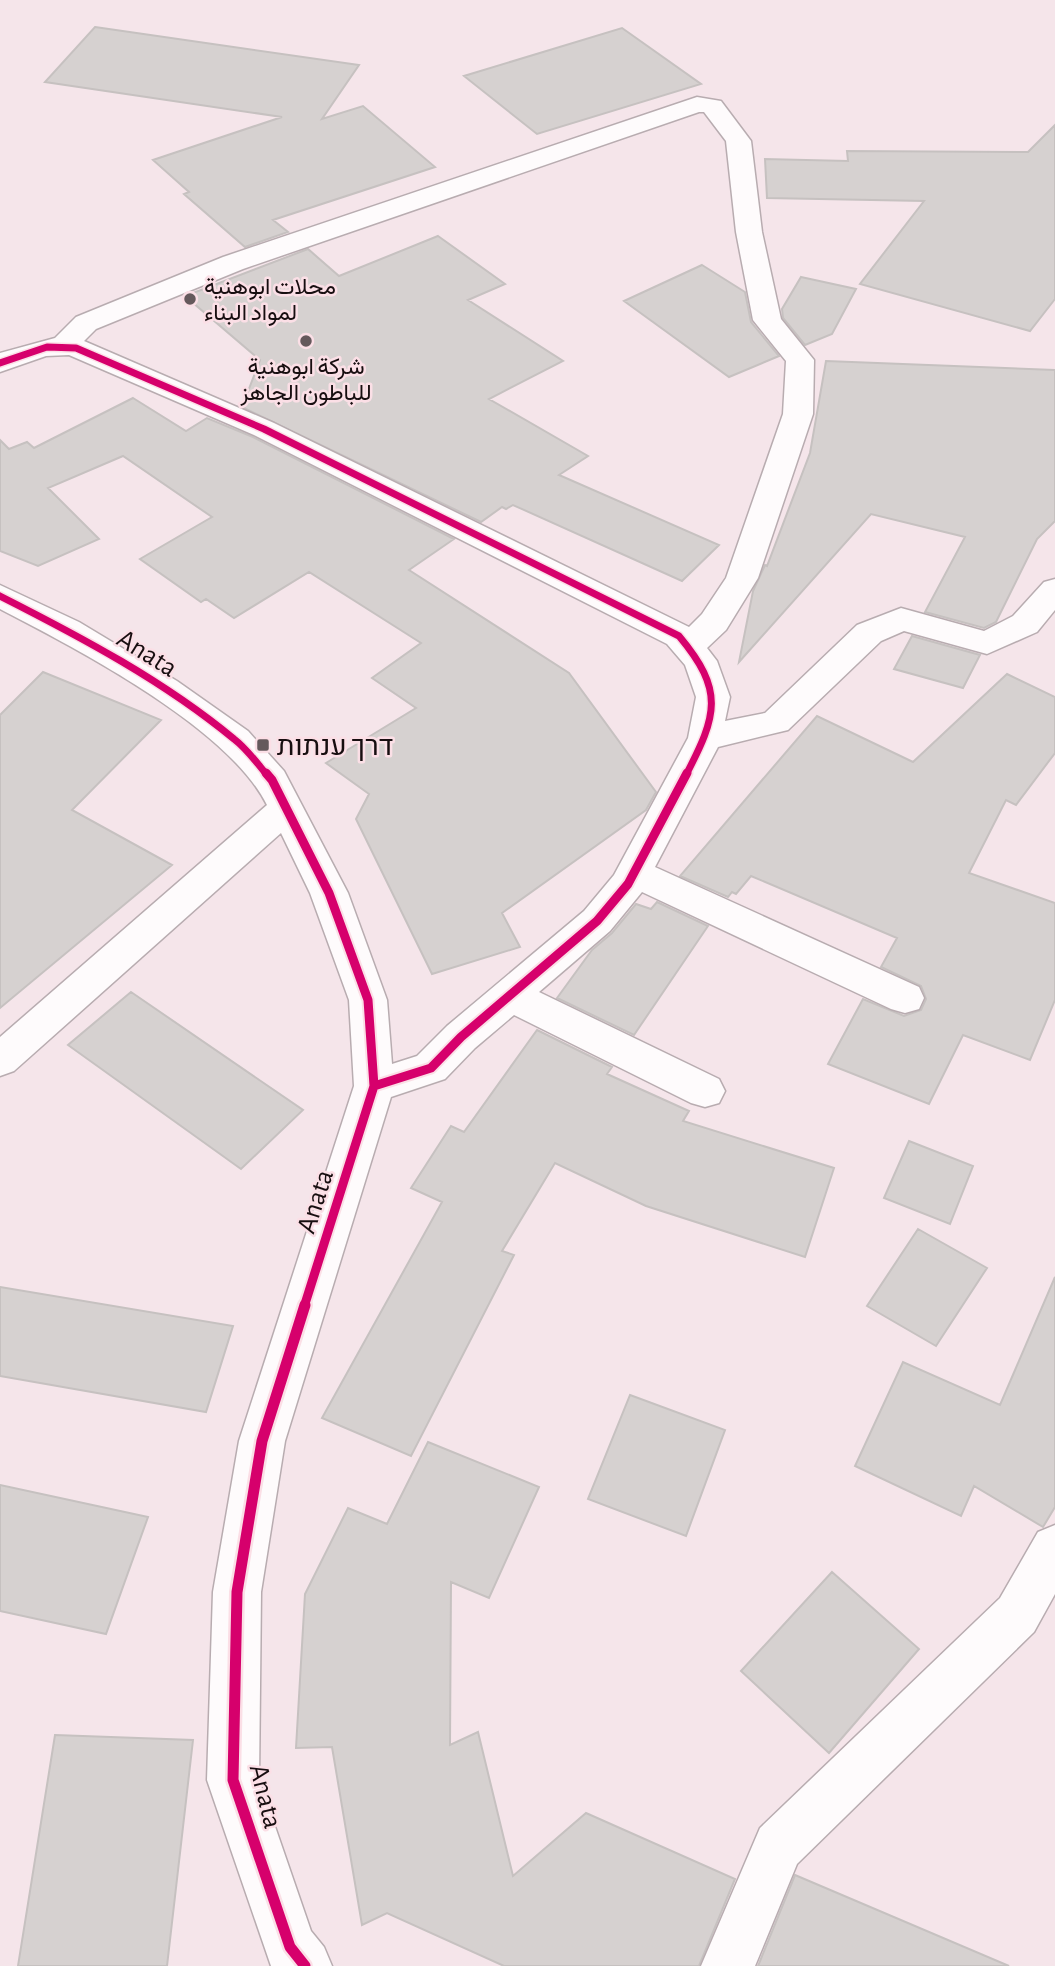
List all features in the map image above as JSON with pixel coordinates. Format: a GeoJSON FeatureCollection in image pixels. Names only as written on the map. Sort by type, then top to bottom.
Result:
{"type":"FeatureCollection","features":[{"type":"Feature","properties":{"kind":"street"},"geometry":{"type":"LineString","coordinates":[[64,345],[86,323],[233,263],[696,104],[712,106],[738,141],[749,232],[767,320],[800,360],[798,414],[742,578],[714,622],[689,646]]}},
{"type":"Feature","properties":{"kind":"street"},"geometry":{"type":"LineString","coordinates":[[0,363],[48,346],[64,345],[76,348],[264,429],[643,617],[679,636],[700,661],[713,697],[705,738],[628,884],[597,921],[461,1037],[431,1068],[374,1086]]}},
{"type":"Feature","properties":{"kind":"street"},"geometry":{"type":"LineString","coordinates":[[705,738],[776,722],[869,633],[901,619],[987,643],[1025,624],[1055,589]]}},
{"type":"Feature","properties":{"kind":"street","name":"Anata"},"geometry":{"type":"LineString","coordinates":[[0,596],[67,630],[165,689],[236,740],[272,780],[286,807],[329,893],[368,1000],[374,1086],[262,1441],[237,1592],[233,1780],[290,1947],[305,1966]]}},
{"type":"Feature","properties":{"kind":"street"},"geometry":{"type":"LineString","coordinates":[[0,1060],[286,807]]}},
{"type":"Feature","properties":{"kind":"street"},"geometry":{"type":"LineString","coordinates":[[634,873],[905,998]]}},
{"type":"Feature","properties":{"kind":"street"},"geometry":{"type":"LineString","coordinates":[[509,995],[705,1091]]}},
{"type":"Feature","properties":{"kind":"street"},"geometry":{"type":"LineString","coordinates":[[728,1966],[778,1846],[1017,1615],[1055,1548]]}},
{"type":"Feature","properties":{"kind":"building"},"geometry":{"type":"Polygon","coordinates":[[[95,27],[359,65],[322,119],[363,106],[435,167],[273,220],[288,232],[245,247],[184,194],[189,192],[153,160],[282,117],[45,82],[95,27]]]}},
{"type":"Feature","properties":{"kind":"building"},"geometry":{"type":"Polygon","coordinates":[[[622,28],[701,84],[537,134],[464,76],[622,28]]]}},
{"type":"Feature","properties":{"kind":"building"},"geometry":{"type":"Polygon","coordinates":[[[1055,125],[1055,299],[1030,331],[860,284],[924,201],[767,198],[765,159],[848,161],[847,151],[1028,152],[1055,125]]]}},
{"type":"Feature","properties":{"kind":"building"},"geometry":{"type":"Polygon","coordinates":[[[438,236],[505,284],[468,300],[563,361],[489,399],[588,456],[559,475],[719,545],[682,581],[513,505],[506,509],[502,507],[481,522],[242,407],[260,360],[185,296],[308,249],[339,276],[438,236]]]}},
{"type":"Feature","properties":{"kind":"building"},"geometry":{"type":"Polygon","coordinates":[[[702,265],[745,292],[751,322],[779,356],[729,377],[624,301],[702,265]]]}},
{"type":"Feature","properties":{"kind":"building"},"geometry":{"type":"Polygon","coordinates":[[[801,277],[856,289],[832,334],[805,345],[783,318],[782,309],[801,277]]]}},
{"type":"Feature","properties":{"kind":"building"},"geometry":{"type":"Polygon","coordinates":[[[826,361],[1055,370],[1055,521],[1037,539],[996,622],[984,628],[925,612],[965,537],[871,514],[739,662],[753,591],[765,565],[767,566],[810,453],[826,361]]]}},
{"type":"Feature","properties":{"kind":"building"},"geometry":{"type":"Polygon","coordinates":[[[133,398],[186,431],[207,418],[253,437],[454,539],[409,570],[569,673],[656,792],[646,810],[502,913],[520,947],[432,974],[356,819],[369,794],[326,763],[416,708],[372,678],[421,643],[309,572],[234,618],[206,599],[201,602],[140,559],[212,517],[123,456],[48,488],[99,539],[38,566],[0,551],[0,440],[9,449],[27,442],[34,448],[133,398]]]}},
{"type":"Feature","properties":{"kind":"building"},"geometry":{"type":"Polygon","coordinates":[[[912,636],[980,655],[963,688],[894,669],[912,636]]]}},
{"type":"Feature","properties":{"kind":"building"},"geometry":{"type":"Polygon","coordinates":[[[43,672],[161,720],[72,810],[172,865],[0,1008],[0,715],[43,672]]]}},
{"type":"Feature","properties":{"kind":"building"},"geometry":{"type":"Polygon","coordinates":[[[1007,674],[1055,697],[1055,753],[1016,805],[1006,800],[969,873],[1055,903],[1055,1000],[1030,1060],[963,1035],[929,1104],[828,1064],[863,999],[904,1016],[921,1010],[926,999],[921,986],[881,967],[897,938],[751,876],[736,894],[732,892],[728,897],[680,876],[817,716],[913,762],[1007,674]]]}},
{"type":"Feature","properties":{"kind":"building"},"geometry":{"type":"Polygon","coordinates":[[[657,902],[708,926],[634,1035],[557,998],[592,950],[612,933],[636,904],[651,909],[657,902]]]}},
{"type":"Feature","properties":{"kind":"building"},"geometry":{"type":"Polygon","coordinates":[[[131,992],[303,1110],[241,1169],[68,1045],[131,992]]]}},
{"type":"Feature","properties":{"kind":"building"},"geometry":{"type":"Polygon","coordinates":[[[537,1030],[612,1067],[607,1074],[689,1111],[683,1121],[834,1168],[805,1257],[646,1206],[555,1163],[502,1251],[514,1255],[411,1456],[322,1418],[442,1202],[411,1188],[451,1126],[464,1132],[537,1030]]]}},
{"type":"Feature","properties":{"kind":"building"},"geometry":{"type":"Polygon","coordinates":[[[909,1141],[973,1166],[950,1224],[884,1198],[909,1141]]]}},
{"type":"Feature","properties":{"kind":"building"},"geometry":{"type":"Polygon","coordinates":[[[918,1229],[987,1268],[936,1346],[867,1306],[918,1229]]]}},
{"type":"Feature","properties":{"kind":"building"},"geometry":{"type":"Polygon","coordinates":[[[1055,1277],[1055,1507],[1043,1527],[974,1486],[961,1516],[855,1466],[903,1362],[1000,1405],[1055,1277]]]}},
{"type":"Feature","properties":{"kind":"building"},"geometry":{"type":"Polygon","coordinates":[[[0,1287],[233,1326],[206,1412],[0,1376],[0,1287]]]}},
{"type":"Feature","properties":{"kind":"building"},"geometry":{"type":"Polygon","coordinates":[[[630,1395],[725,1430],[686,1536],[588,1499],[630,1395]]]}},
{"type":"Feature","properties":{"kind":"building"},"geometry":{"type":"Polygon","coordinates":[[[428,1442],[539,1487],[489,1598],[451,1582],[450,1745],[478,1732],[513,1876],[586,1813],[735,1879],[699,1966],[504,1966],[387,1913],[362,1925],[332,1747],[296,1748],[305,1594],[348,1508],[387,1524],[428,1442]]]}},
{"type":"Feature","properties":{"kind":"building"},"geometry":{"type":"Polygon","coordinates":[[[0,1485],[148,1517],[106,1634],[0,1611],[0,1485]]]}},
{"type":"Feature","properties":{"kind":"building"},"geometry":{"type":"Polygon","coordinates":[[[832,1572],[919,1649],[829,1753],[741,1671],[832,1572]]]}},
{"type":"Feature","properties":{"kind":"building"},"geometry":{"type":"Polygon","coordinates":[[[55,1735],[193,1740],[167,1966],[18,1966],[55,1735]]]}},
{"type":"Feature","properties":{"kind":"building"},"geometry":{"type":"Polygon","coordinates":[[[795,1875],[1009,1966],[758,1966],[795,1875]]]}},
{"type":"Feature","properties":{"kind":"cycle path"},"geometry":{"type":"LineString","coordinates":[[0,363],[47,347],[76,348],[264,429],[582,586],[679,636],[700,661],[713,697],[705,738],[628,884],[597,921],[461,1037],[431,1068],[374,1086]]}},
{"type":"Feature","properties":{"kind":"cycle path"},"geometry":{"type":"LineString","coordinates":[[0,596],[67,630],[165,689],[236,740],[272,780],[329,893],[368,1000],[374,1086],[262,1441],[237,1592],[233,1780],[290,1947],[305,1966]]}},
{"type":"Feature","properties":{"kind":"place","name":"محلات ابوهنية لمواد البناء"},"geometry":{"type":"Point","coordinates":[190,299]}},
{"type":"Feature","properties":{"kind":"place","name":"شركة ابوهنية للباطون الجاهز"},"geometry":{"type":"Point","coordinates":[306,341]}},
{"type":"Feature","properties":{"kind":"place","name":"דרך ענתות"},"geometry":{"type":"Point","coordinates":[263,745]}}]}
